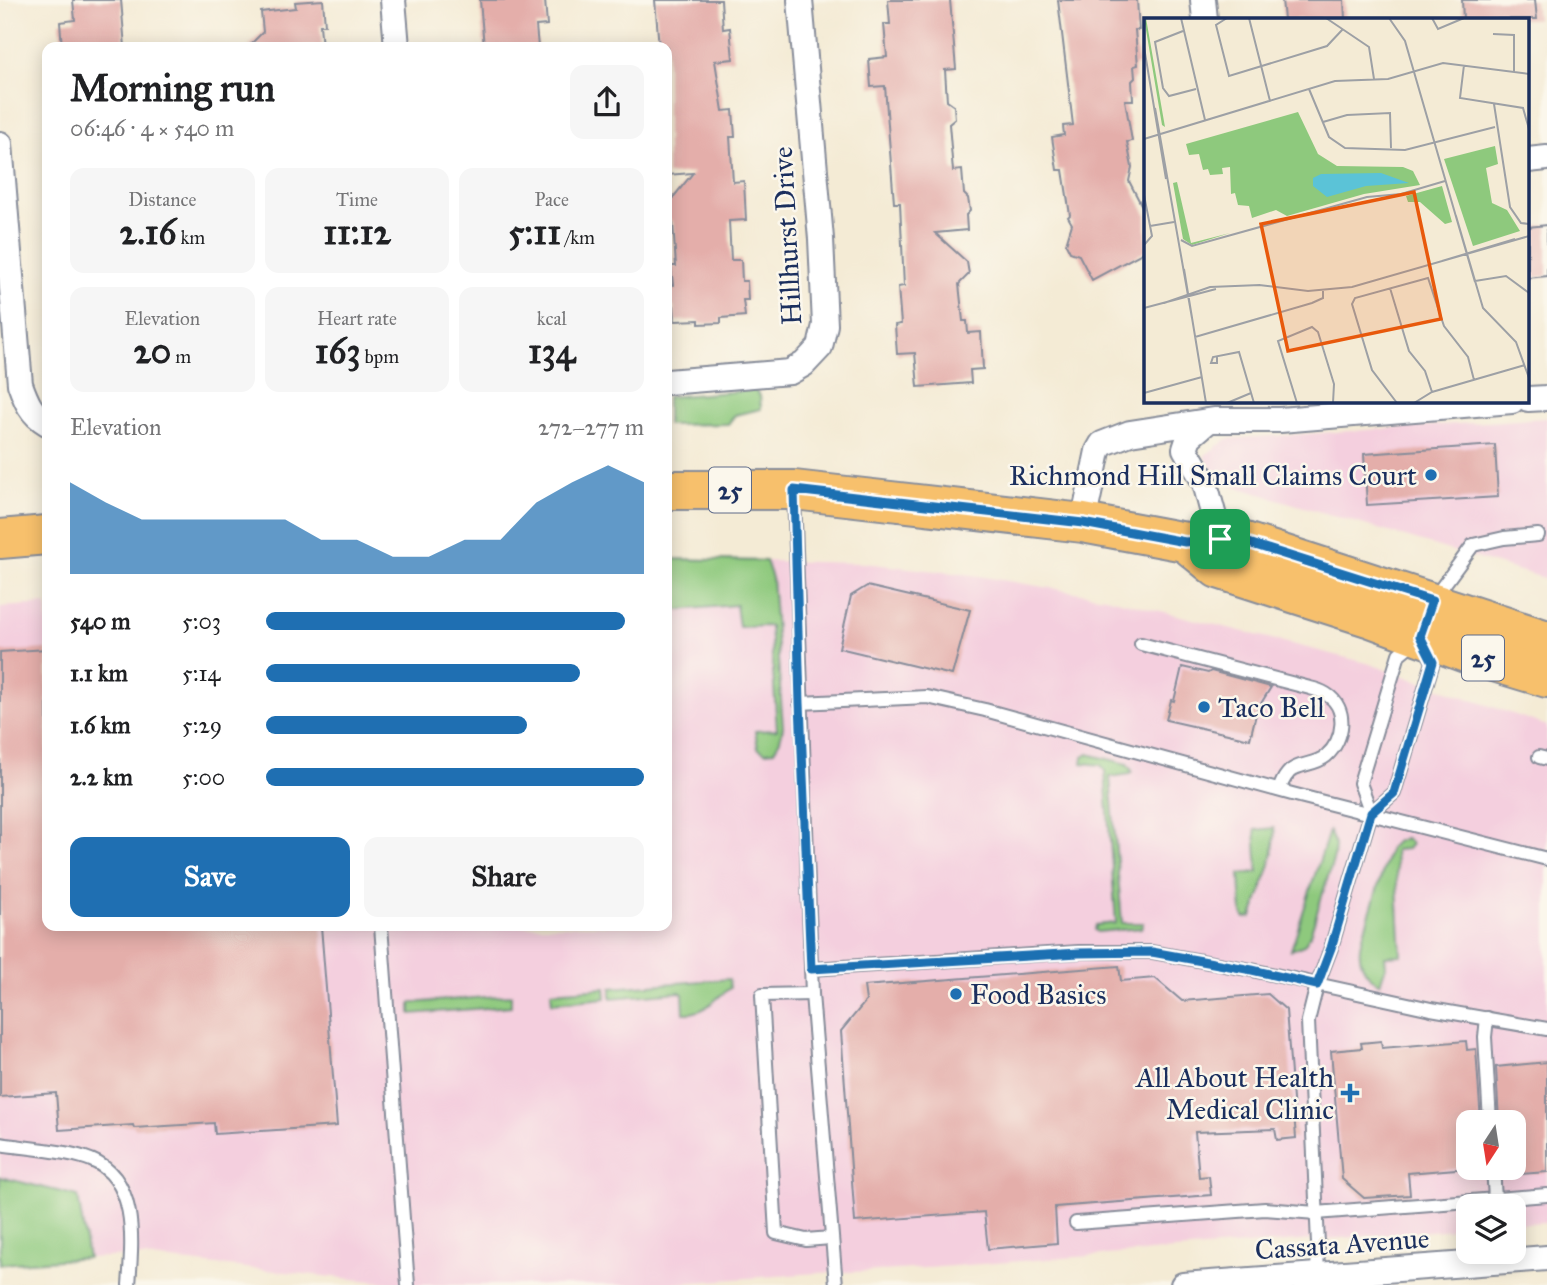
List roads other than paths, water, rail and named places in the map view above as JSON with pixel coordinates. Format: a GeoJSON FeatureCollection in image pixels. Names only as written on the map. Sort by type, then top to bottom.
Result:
{"type":"FeatureCollection","features":[{"type":"Feature","properties":{"kind":"main road","name":"25"},"geometry":{"type":"LineString","coordinates":[[672,489],[794,490],[1083,523],[1203,541],[1218,569],[1371,618],[1426,619],[1547,640]]}},
{"type":"Feature","properties":{"kind":"main road"},"geometry":{"type":"LineString","coordinates":[[0,539],[42,535]]}},
{"type":"Feature","properties":{"kind":"main road","name":"25"},"geometry":{"type":"LineString","coordinates":[[1426,619],[1474,656],[1547,678]]}},
{"type":"Feature","properties":{"kind":"street"},"geometry":{"type":"LineString","coordinates":[[393,0],[397,42]]}},
{"type":"Feature","properties":{"kind":"street","name":"Hillhurst Drive"},"geometry":{"type":"LineString","coordinates":[[672,382],[790,372],[820,347],[825,325],[821,239],[800,0]]}},
{"type":"Feature","properties":{"kind":"street"},"geometry":{"type":"LineString","coordinates":[[1203,0],[1205,18]]}},
{"type":"Feature","properties":{"kind":"street"},"geometry":{"type":"LineString","coordinates":[[0,144],[20,384],[27,404],[42,420]]}},
{"type":"Feature","properties":{"kind":"street"},"geometry":{"type":"LineString","coordinates":[[1083,523],[1098,451],[1102,444],[1130,433],[1208,421],[1280,420],[1500,402]]}},
{"type":"Feature","properties":{"kind":"street"},"geometry":{"type":"LineString","coordinates":[[1203,541],[1205,483],[1185,449],[1189,437],[1208,421]]}},
{"type":"Feature","properties":{"kind":"street","name":"Cassata Avenue"},"geometry":{"type":"LineString","coordinates":[[1183,1285],[1547,1258]]}},
{"type":"Feature","properties":{"kind":"lane"},"geometry":{"type":"LineString","coordinates":[[794,490],[811,994],[836,1285]]}},
{"type":"Feature","properties":{"kind":"lane"},"geometry":{"type":"LineString","coordinates":[[1371,813],[1360,783],[1399,654],[1426,619],[1473,545],[1504,538],[1538,535]]}},
{"type":"Feature","properties":{"kind":"lane"},"geometry":{"type":"LineString","coordinates":[[1317,1276],[1308,1027],[1317,985],[1331,948],[1371,813],[1394,793],[1433,662],[1426,619]]}},
{"type":"Feature","properties":{"kind":"lane"},"geometry":{"type":"LineString","coordinates":[[1141,644],[1310,688],[1334,701],[1342,718],[1339,740],[1327,755],[1318,761],[1294,768],[1285,776],[1279,790]]}},
{"type":"Feature","properties":{"kind":"lane"},"geometry":{"type":"LineString","coordinates":[[800,703],[927,697],[1547,859]]}},
{"type":"Feature","properties":{"kind":"lane"},"geometry":{"type":"LineString","coordinates":[[381,931],[408,1285]]}},
{"type":"Feature","properties":{"kind":"lane"},"geometry":{"type":"LineString","coordinates":[[811,969],[1079,953],[1152,952],[1547,1029]]}},
{"type":"Feature","properties":{"kind":"lane"},"geometry":{"type":"LineString","coordinates":[[811,994],[762,995],[776,1233],[806,1240],[831,1238]]}},
{"type":"Feature","properties":{"kind":"lane"},"geometry":{"type":"LineString","coordinates":[[1487,1018],[1485,1037],[1489,1110]]}},
{"type":"Feature","properties":{"kind":"lane"},"geometry":{"type":"LineString","coordinates":[[0,1144],[88,1158],[103,1166],[123,1192],[129,1209],[129,1285]]}},
{"type":"Feature","properties":{"kind":"lane"},"geometry":{"type":"LineString","coordinates":[[1526,1197],[1547,1195]]}},
{"type":"Feature","properties":{"kind":"lane"},"geometry":{"type":"LineString","coordinates":[[1076,1223],[1265,1209],[1316,1213],[1456,1202]]}},
{"type":"Feature","properties":{"kind":"place","name":"Richmond Hill Small Claims Court"},"geometry":{"type":"Point","coordinates":[1431,475]}},
{"type":"Feature","properties":{"kind":"place","name":"Taco Bell"},"geometry":{"type":"Point","coordinates":[1204,707]}},
{"type":"Feature","properties":{"kind":"place","name":"Food Basics"},"geometry":{"type":"Point","coordinates":[956,994]}},
{"type":"Feature","properties":{"kind":"place","name":"All About Health Medical Clinic"},"geometry":{"type":"Point","coordinates":[1350,1093]}}]}
